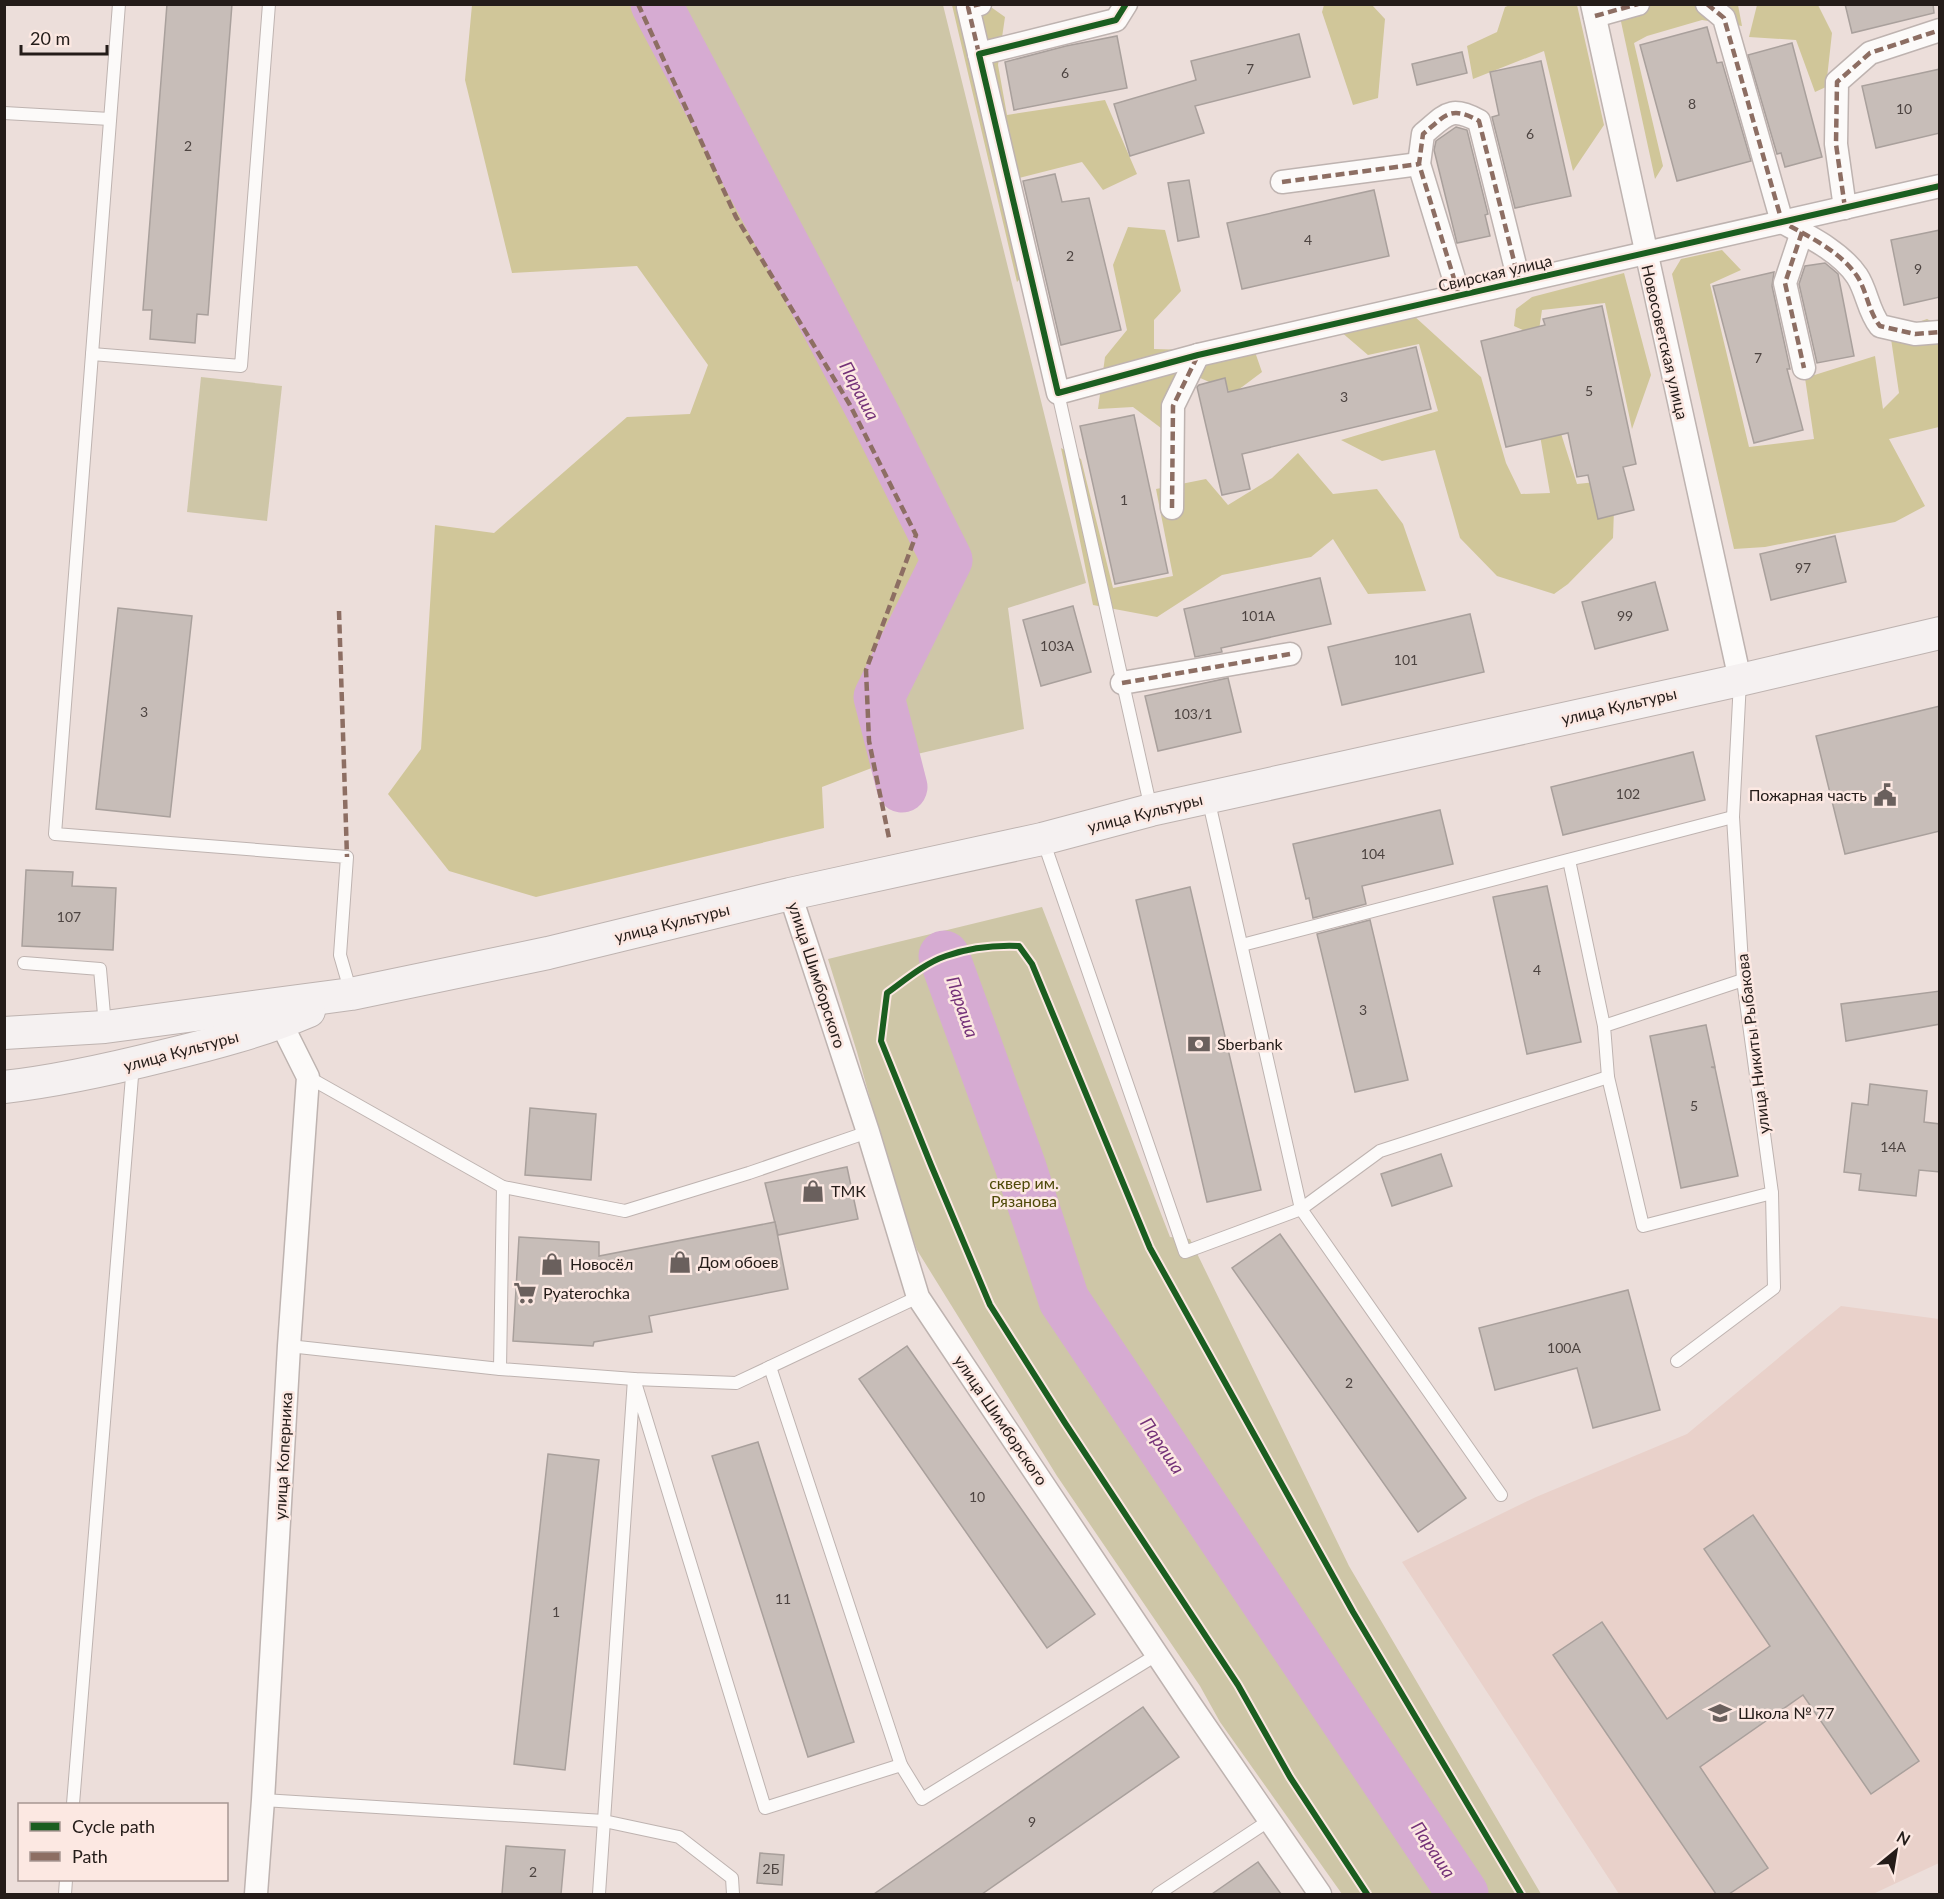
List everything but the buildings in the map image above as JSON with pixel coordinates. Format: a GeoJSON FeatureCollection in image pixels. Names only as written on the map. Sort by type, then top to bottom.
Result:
{"type":"FeatureCollection","features":[{"type":"Feature","properties":{"kind":"main road","name":"улица Культуры"},"geometry":{"type":"LineString","coordinates":[[4,1033],[105,1027],[351,994],[548,953],[790,894],[1042,839],[1151,810],[1740,680],[1940,633]]}},
{"type":"Feature","properties":{"kind":"main road","name":"улица Культуры"},"geometry":{"type":"LineString","coordinates":[[4,1088],[134,1063],[220,1042],[281,1023],[351,994]]}},
{"type":"Feature","properties":{"kind":"street"},"geometry":{"type":"LineString","coordinates":[[980,4],[968,7],[1058,393]]}},
{"type":"Feature","properties":{"kind":"street"},"geometry":{"type":"LineString","coordinates":[[979,54],[1116,20],[1126,4]]}},
{"type":"Feature","properties":{"kind":"street"},"geometry":{"type":"LineString","coordinates":[[1593,10],[1638,4]]}},
{"type":"Feature","properties":{"kind":"street"},"geometry":{"type":"LineString","coordinates":[[1707,4],[1724,18],[1782,222],[1829,248],[1857,276],[1873,318],[1880,326],[1915,334],[1940,332]]}},
{"type":"Feature","properties":{"kind":"street","name":"Новосоветская улица"},"geometry":{"type":"LineString","coordinates":[[1593,10],[1740,680]]}},
{"type":"Feature","properties":{"kind":"street"},"geometry":{"type":"LineString","coordinates":[[1845,208],[1836,144],[1838,81],[1870,53],[1940,30]]}},
{"type":"Feature","properties":{"kind":"street"},"geometry":{"type":"LineString","coordinates":[[1459,295],[1419,164],[1424,134],[1447,115],[1463,112],[1479,121],[1519,282]]}},
{"type":"Feature","properties":{"kind":"street"},"geometry":{"type":"LineString","coordinates":[[1282,182],[1419,164]]}},
{"type":"Feature","properties":{"kind":"street","name":"Свирская улица"},"geometry":{"type":"LineString","coordinates":[[1058,393],[1198,355],[1940,186]]}},
{"type":"Feature","properties":{"kind":"street"},"geometry":{"type":"LineString","coordinates":[[1802,232],[1785,284],[1804,368]]}},
{"type":"Feature","properties":{"kind":"street"},"geometry":{"type":"LineString","coordinates":[[1172,508],[1173,406],[1198,355]]}},
{"type":"Feature","properties":{"kind":"street"},"geometry":{"type":"LineString","coordinates":[[1122,683],[1290,654]]}},
{"type":"Feature","properties":{"kind":"street","name":"улица Шимборского"},"geometry":{"type":"LineString","coordinates":[[790,894],[868,1132],[918,1297],[1320,1894]]}},
{"type":"Feature","properties":{"kind":"street"},"geometry":{"type":"LineString","coordinates":[[281,1023],[308,1077]]}},
{"type":"Feature","properties":{"kind":"street","name":"улица Коперника"},"geometry":{"type":"LineString","coordinates":[[256,1894],[289,1346],[308,1077]]}},
{"type":"Feature","properties":{"kind":"lane"},"geometry":{"type":"LineString","coordinates":[[119,4],[55,834],[347,857],[339,955],[351,994]]}},
{"type":"Feature","properties":{"kind":"lane"},"geometry":{"type":"LineString","coordinates":[[92,354],[241,366],[269,4]]}},
{"type":"Feature","properties":{"kind":"lane"},"geometry":{"type":"LineString","coordinates":[[4,113],[110,119]]}},
{"type":"Feature","properties":{"kind":"lane"},"geometry":{"type":"LineString","coordinates":[[1058,393],[1151,810]]}},
{"type":"Feature","properties":{"kind":"lane","name":"улица Никиты Рыбакова"},"geometry":{"type":"LineString","coordinates":[[1677,1361],[1774,1288],[1772,1193],[1743,980],[1733,817],[1740,680]]}},
{"type":"Feature","properties":{"kind":"lane"},"geometry":{"type":"LineString","coordinates":[[1208,797],[1301,1209],[1501,1495]]}},
{"type":"Feature","properties":{"kind":"lane"},"geometry":{"type":"LineString","coordinates":[[1242,945],[1733,817]]}},
{"type":"Feature","properties":{"kind":"lane"},"geometry":{"type":"LineString","coordinates":[[1042,839],[1185,1252],[1301,1209],[1380,1151],[1608,1077]]}},
{"type":"Feature","properties":{"kind":"lane"},"geometry":{"type":"LineString","coordinates":[[1569,860],[1604,1026],[1608,1077],[1643,1226],[1772,1193]]}},
{"type":"Feature","properties":{"kind":"lane"},"geometry":{"type":"LineString","coordinates":[[24,963],[100,969],[105,1027]]}},
{"type":"Feature","properties":{"kind":"lane"},"geometry":{"type":"LineString","coordinates":[[1604,1026],[1743,980]]}},
{"type":"Feature","properties":{"kind":"lane"},"geometry":{"type":"LineString","coordinates":[[73,1803],[134,1063]]}},
{"type":"Feature","properties":{"kind":"lane"},"geometry":{"type":"LineString","coordinates":[[308,1077],[503,1187],[625,1211],[749,1173],[868,1132]]}},
{"type":"Feature","properties":{"kind":"lane"},"geometry":{"type":"LineString","coordinates":[[500,1369],[503,1187]]}},
{"type":"Feature","properties":{"kind":"lane"},"geometry":{"type":"LineString","coordinates":[[289,1346],[500,1369],[634,1379],[736,1383],[918,1297]]}},
{"type":"Feature","properties":{"kind":"lane"},"geometry":{"type":"LineString","coordinates":[[770,1366],[901,1765],[922,1799],[1158,1654]]}},
{"type":"Feature","properties":{"kind":"lane"},"geometry":{"type":"LineString","coordinates":[[634,1379],[765,1808],[901,1765]]}},
{"type":"Feature","properties":{"kind":"lane"},"geometry":{"type":"LineString","coordinates":[[599,1894],[634,1379]]}},
{"type":"Feature","properties":{"kind":"lane"},"geometry":{"type":"LineString","coordinates":[[263,1800],[604,1821],[679,1838],[732,1878],[733,1894]]}},
{"type":"Feature","properties":{"kind":"lane"},"geometry":{"type":"LineString","coordinates":[[1158,1894],[1270,1820]]}},
{"type":"Feature","properties":{"kind":"shaded area"},"geometry":{"type":"Polygon","coordinates":[[[472,5],[650,5],[944,561],[876,695],[890,761],[822,787],[824,828],[536,897],[449,871],[388,794],[421,749],[435,525],[494,533],[627,417],[690,414],[708,365],[637,266],[512,273],[465,80],[472,5]]]}},
{"type":"Feature","properties":{"kind":"shaded area"},"geometry":{"type":"Polygon","coordinates":[[[952,5],[988,5],[1005,17],[998,65],[1007,115],[1105,100],[1137,174],[1103,190],[1082,162],[1015,179],[1033,265],[1017,282],[952,5]]]}},
{"type":"Feature","properties":{"kind":"shaded area"},"geometry":{"type":"Polygon","coordinates":[[[1324,5],[1372,5],[1385,19],[1378,98],[1353,105],[1322,12],[1324,5]]]}},
{"type":"Feature","properties":{"kind":"shaded area"},"geometry":{"type":"Polygon","coordinates":[[[1510,5],[1577,5],[1604,125],[1573,171],[1544,51],[1473,79],[1467,46],[1497,32],[1505,7],[1510,5]]]}},
{"type":"Feature","properties":{"kind":"shaded area"},"geometry":{"type":"Polygon","coordinates":[[[1634,5],[1738,5],[1742,26],[1702,20],[1647,36],[1634,43],[1663,166],[1655,179],[1620,17],[1634,5]]]}},
{"type":"Feature","properties":{"kind":"shaded area"},"geometry":{"type":"Polygon","coordinates":[[[1757,5],[1818,5],[1832,33],[1826,87],[1815,92],[1796,40],[1749,37],[1757,5]]]}},
{"type":"Feature","properties":{"kind":"shaded area"},"geometry":{"type":"Polygon","coordinates":[[[1128,227],[1165,230],[1181,291],[1154,320],[1154,349],[1255,352],[1262,372],[1234,393],[1198,377],[1173,384],[1161,428],[1133,407],[1098,409],[1105,357],[1127,330],[1113,265],[1128,227]]]}},
{"type":"Feature","properties":{"kind":"shaded area"},"geometry":{"type":"Polygon","coordinates":[[[1722,250],[1741,270],[1710,284],[1749,447],[1814,439],[1805,378],[1875,356],[1883,409],[1899,393],[1890,332],[1927,319],[1939,325],[1939,427],[1889,439],[1925,506],[1895,522],[1765,547],[1734,549],[1672,274],[1681,259],[1722,250]]]}},
{"type":"Feature","properties":{"kind":"shaded area"},"geometry":{"type":"Polygon","coordinates":[[[1624,273],[1651,375],[1632,429],[1605,303],[1542,310],[1539,330],[1529,333],[1514,326],[1516,309],[1532,297],[1624,273]]]}},
{"type":"Feature","properties":{"kind":"shaded area"},"geometry":{"type":"Polygon","coordinates":[[[1413,315],[1481,377],[1506,463],[1521,494],[1550,493],[1535,407],[1552,405],[1577,484],[1615,480],[1613,538],[1568,584],[1554,594],[1497,576],[1460,538],[1435,450],[1382,461],[1341,440],[1438,411],[1419,344],[1368,355],[1340,331],[1413,315]]]}},
{"type":"Feature","properties":{"kind":"shaded area"},"geometry":{"type":"Polygon","coordinates":[[[1061,448],[1081,459],[1113,588],[1173,576],[1156,489],[1206,479],[1228,505],[1272,478],[1298,453],[1333,494],[1377,489],[1403,524],[1426,591],[1368,594],[1333,539],[1311,557],[1222,575],[1157,617],[1093,605],[1061,448]]]}},
{"type":"Feature","properties":{"kind":"shaded area","name":"Школа № 77"},"geometry":{"type":"Polygon","coordinates":[[[1841,1306],[1939,1319],[1939,1863],[1873,1894],[1619,1894],[1402,1562],[1536,1497],[1687,1434],[1841,1306]]]}},
{"type":"Feature","properties":{"kind":"green space"},"geometry":{"type":"Polygon","coordinates":[[[660,5],[943,5],[1086,583],[1008,608],[1024,729],[900,758],[883,697],[952,560],[660,5]]]}},
{"type":"Feature","properties":{"kind":"green space"},"geometry":{"type":"Polygon","coordinates":[[[201,377],[282,386],[267,521],[187,512],[201,377]]]}},
{"type":"Feature","properties":{"kind":"green space","name":"сквер им. Рязанова"},"geometry":{"type":"Polygon","coordinates":[[[1042,907],[1170,1237],[1190,1239],[1349,1566],[1541,1894],[1342,1894],[1220,1722],[1200,1686],[1057,1476],[917,1250],[895,1188],[828,959],[1042,907]]]}},
{"type":"Feature","properties":{"kind":"waterway","name":"Параша"},"geometry":{"type":"LineString","coordinates":[[656,4],[877,420],[947,560],[879,697],[902,787]]}},
{"type":"Feature","properties":{"kind":"waterway","name":"Параша"},"geometry":{"type":"LineString","coordinates":[[944,956],[1020,1165],[1064,1300],[1463,1894]]}},
{"type":"Feature","properties":{"kind":"marked path"},"geometry":{"type":"LineString","coordinates":[[638,4],[736,217],[850,405],[916,535],[866,670],[869,741],[889,838]]}},
{"type":"Feature","properties":{"kind":"marked path"},"geometry":{"type":"LineString","coordinates":[[979,54],[968,7],[980,4]]}},
{"type":"Feature","properties":{"kind":"marked path"},"geometry":{"type":"LineString","coordinates":[[1595,16],[1638,4]]}},
{"type":"Feature","properties":{"kind":"marked path"},"geometry":{"type":"LineString","coordinates":[[1707,4],[1724,18],[1782,222],[1823,245],[1850,267],[1857,276],[1880,326],[1915,334],[1940,332]]}},
{"type":"Feature","properties":{"kind":"marked path"},"geometry":{"type":"LineString","coordinates":[[1845,208],[1836,144],[1837,82],[1870,53],[1940,30]]}},
{"type":"Feature","properties":{"kind":"marked path"},"geometry":{"type":"LineString","coordinates":[[1459,295],[1419,164],[1423,134],[1449,114],[1461,114],[1479,121],[1519,281]]}},
{"type":"Feature","properties":{"kind":"marked path"},"geometry":{"type":"LineString","coordinates":[[1282,182],[1419,164]]}},
{"type":"Feature","properties":{"kind":"marked path"},"geometry":{"type":"LineString","coordinates":[[1802,232],[1785,283],[1804,368]]}},
{"type":"Feature","properties":{"kind":"marked path"},"geometry":{"type":"LineString","coordinates":[[1172,508],[1173,406],[1198,355]]}},
{"type":"Feature","properties":{"kind":"marked path"},"geometry":{"type":"LineString","coordinates":[[339,611],[347,857]]}},
{"type":"Feature","properties":{"kind":"marked path"},"geometry":{"type":"LineString","coordinates":[[1122,683],[1290,654]]}},
{"type":"Feature","properties":{"kind":"cycle path"},"geometry":{"type":"LineString","coordinates":[[1126,4],[1116,20],[979,54],[1058,393],[1198,355],[1940,186]]}},
{"type":"Feature","properties":{"kind":"cycle path"},"geometry":{"type":"LineString","coordinates":[[1367,1894],[1290,1777],[1238,1685],[990,1305],[881,1041],[887,993],[915,972],[938,959],[973,949],[1019,946],[1032,964],[1150,1248],[1353,1612],[1521,1894]]}},
{"type":"Feature","properties":{"kind":"place","name":"Пожарная часть"},"geometry":{"type":"Point","coordinates":[1885,795]}},
{"type":"Feature","properties":{"kind":"place","name":"Sberbank"},"geometry":{"type":"Point","coordinates":[1199,1044]}},
{"type":"Feature","properties":{"kind":"place","name":"ТМК"},"geometry":{"type":"Point","coordinates":[813,1191]}},
{"type":"Feature","properties":{"kind":"place","name":"Дом обоев"},"geometry":{"type":"Point","coordinates":[680,1262]}},
{"type":"Feature","properties":{"kind":"place","name":"Новосёл"},"geometry":{"type":"Point","coordinates":[552,1264]}},
{"type":"Feature","properties":{"kind":"place","name":"Pyaterochka"},"geometry":{"type":"Point","coordinates":[525,1293]}},
{"type":"Feature","properties":{"kind":"place","name":"Школа № 77"},"geometry":{"type":"Point","coordinates":[1720,1713]}}]}
